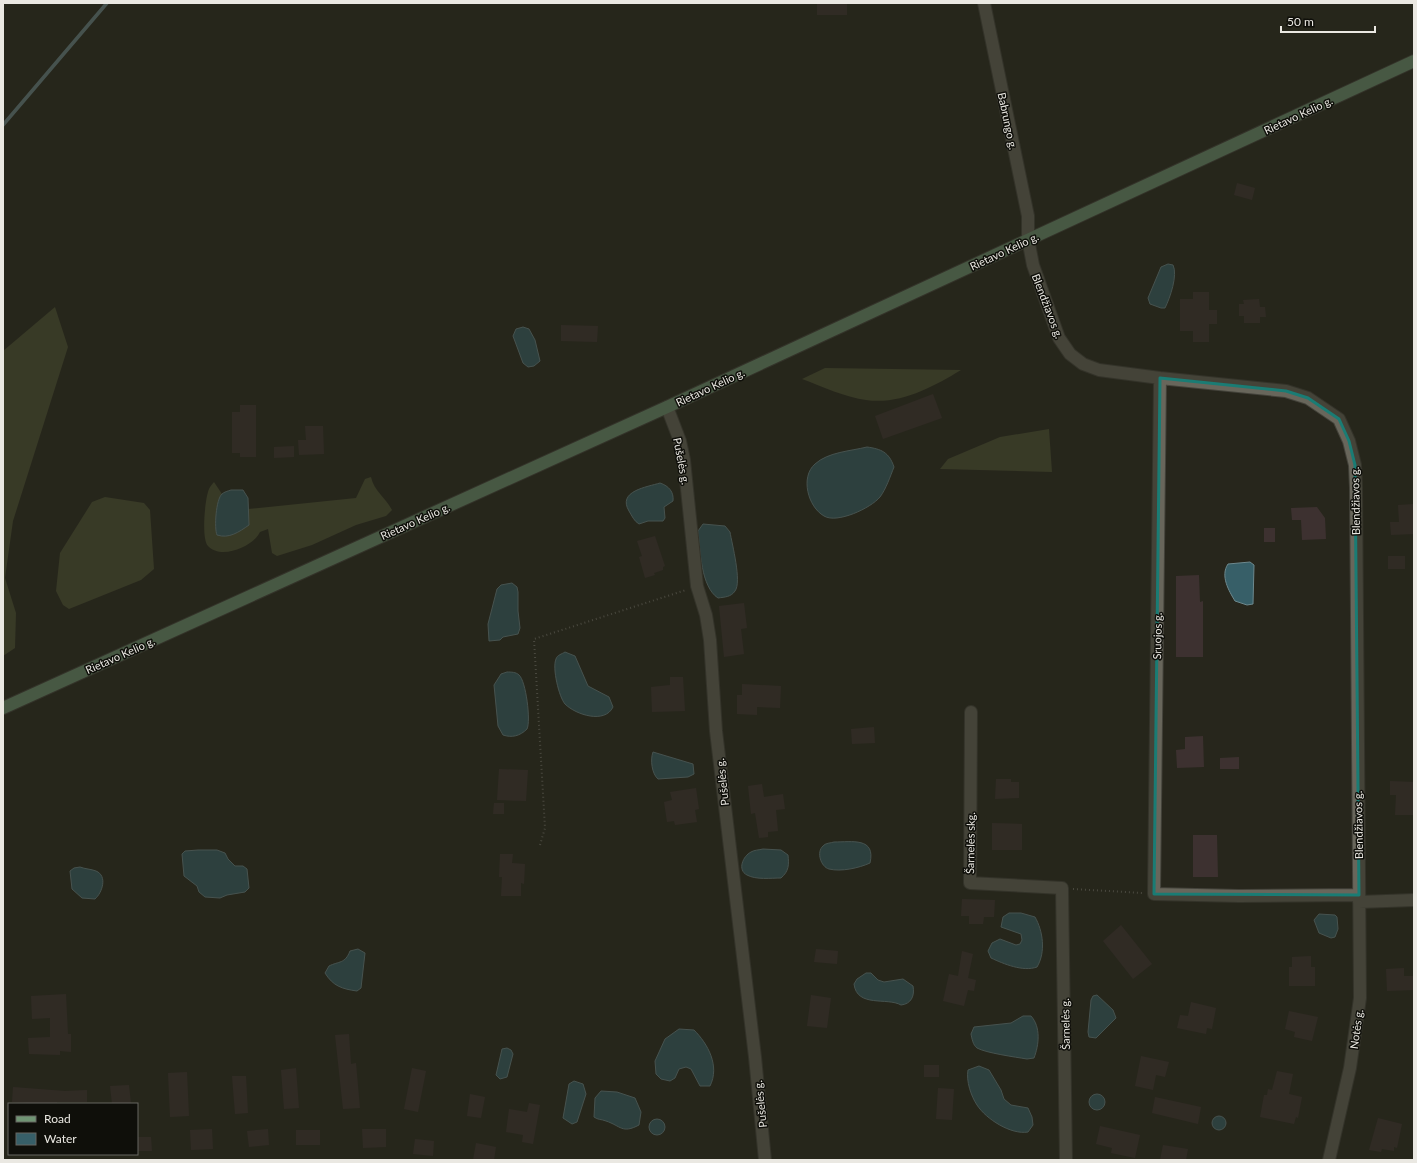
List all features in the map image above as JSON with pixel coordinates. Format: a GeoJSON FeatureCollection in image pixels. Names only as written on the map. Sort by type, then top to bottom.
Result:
{"type":"FeatureCollection","features":[{"type":"Feature","properties":{"kind":"main road","name":"Rietavo Kelio g."},"geometry":{"type":"LineString","coordinates":[[3,708],[667,407],[1414,61]]}},
{"type":"Feature","properties":{"kind":"street","name":"Babrungo g."},"geometry":{"type":"LineString","coordinates":[[984,3],[1028,216],[1028,239]]}},
{"type":"Feature","properties":{"kind":"street","name":"Blendžiavos g."},"geometry":{"type":"LineString","coordinates":[[1028,239],[1033,265],[1049,315],[1059,338],[1070,354],[1083,364],[1100,370],[1160,378],[1286,391],[1301,395],[1320,405],[1339,419],[1350,441],[1355,464],[1359,898]]}},
{"type":"Feature","properties":{"kind":"street","name":"Sruojos g."},"geometry":{"type":"LineString","coordinates":[[1154,894],[1160,378]]}},
{"type":"Feature","properties":{"kind":"street","name":"Pušelės g."},"geometry":{"type":"LineString","coordinates":[[667,407],[680,441],[684,460],[697,586],[706,615],[710,640],[717,739],[755,1057],[765,1160]]}},
{"type":"Feature","properties":{"kind":"street","name":"Šarnelės skg."},"geometry":{"type":"LineString","coordinates":[[971,712],[970,882],[1062,888]]}},
{"type":"Feature","properties":{"kind":"street","name":"Šarnelės g."},"geometry":{"type":"LineString","coordinates":[[1062,888],[1066,1160]]}},
{"type":"Feature","properties":{"kind":"street"},"geometry":{"type":"LineString","coordinates":[[1154,894],[1414,900]]}},
{"type":"Feature","properties":{"kind":"street","name":"Notės g."},"geometry":{"type":"LineString","coordinates":[[1329,1160],[1350,1068],[1360,998],[1359,898]]}},
{"type":"Feature","properties":{"kind":"path"},"geometry":{"type":"LineString","coordinates":[[540,845],[545,828],[534,639],[697,586]]}},
{"type":"Feature","properties":{"kind":"path"},"geometry":{"type":"LineString","coordinates":[[1062,888],[1154,894]]}},
{"type":"Feature","properties":{"kind":"highlighted area"},"geometry":{"type":"Polygon","coordinates":[[[1160,378],[1286,391],[1308,398],[1339,419],[1349,441],[1355,465],[1359,895],[1154,894],[1160,378]]]}},
{"type":"Feature","properties":{"kind":"green space"},"geometry":{"type":"Polygon","coordinates":[[[55,307],[68,347],[13,521],[5,578],[16,613],[15,648],[3,656],[3,351],[55,307]]]}},
{"type":"Feature","properties":{"kind":"green space"},"geometry":{"type":"Polygon","coordinates":[[[825,368],[961,370],[939,383],[916,393],[891,400],[879,401],[851,397],[802,379],[825,368]]]}},
{"type":"Feature","properties":{"kind":"green space"},"geometry":{"type":"Polygon","coordinates":[[[1049,429],[1052,472],[940,469],[948,459],[1000,437],[1049,429]]]}},
{"type":"Feature","properties":{"kind":"green space"},"geometry":{"type":"Polygon","coordinates":[[[371,477],[377,490],[392,510],[386,516],[356,525],[312,545],[277,556],[272,553],[268,529],[260,532],[244,547],[228,552],[214,550],[208,546],[206,542],[204,518],[206,501],[209,489],[214,482],[222,494],[218,501],[249,525],[248,509],[356,498],[365,479],[371,477]]]}},
{"type":"Feature","properties":{"kind":"green space"},"geometry":{"type":"Polygon","coordinates":[[[105,497],[144,503],[150,510],[154,569],[141,580],[69,609],[63,605],[56,591],[60,553],[92,502],[105,497]]]}},
{"type":"Feature","properties":{"kind":"water"},"geometry":{"type":"Polygon","coordinates":[[[1168,264],[1173,265],[1175,275],[1171,293],[1165,308],[1161,308],[1150,304],[1148,298],[1161,267],[1168,264]]]}},
{"type":"Feature","properties":{"kind":"water"},"geometry":{"type":"Polygon","coordinates":[[[523,327],[529,329],[535,340],[540,361],[534,366],[528,367],[523,363],[513,336],[516,329],[523,327]]]}},
{"type":"Feature","properties":{"kind":"water"},"geometry":{"type":"Polygon","coordinates":[[[867,447],[884,452],[890,458],[894,467],[888,483],[880,497],[869,506],[854,514],[830,518],[818,512],[810,499],[808,492],[807,484],[810,470],[820,460],[833,454],[867,447]]]}},
{"type":"Feature","properties":{"kind":"water"},"geometry":{"type":"Polygon","coordinates":[[[660,483],[666,486],[673,495],[673,501],[664,507],[665,518],[663,521],[648,521],[639,524],[634,520],[629,511],[626,504],[627,499],[630,494],[641,488],[660,483]]]}},
{"type":"Feature","properties":{"kind":"water"},"geometry":{"type":"Polygon","coordinates":[[[231,490],[243,490],[248,498],[249,525],[230,535],[217,535],[216,520],[218,502],[222,494],[231,490]]]}},
{"type":"Feature","properties":{"kind":"water"},"geometry":{"type":"Polygon","coordinates":[[[703,524],[725,526],[730,532],[736,563],[737,586],[735,591],[728,596],[718,598],[712,593],[708,586],[702,568],[698,531],[703,524]]]}},
{"type":"Feature","properties":{"kind":"water"},"geometry":{"type":"Polygon","coordinates":[[[1250,562],[1254,565],[1253,604],[1247,605],[1235,601],[1226,583],[1225,573],[1228,564],[1250,562]]]}},
{"type":"Feature","properties":{"kind":"water"},"geometry":{"type":"Polygon","coordinates":[[[512,583],[517,587],[518,592],[520,628],[518,634],[503,637],[500,640],[489,641],[488,624],[497,589],[501,585],[512,583]]]}},
{"type":"Feature","properties":{"kind":"water"},"geometry":{"type":"Polygon","coordinates":[[[565,652],[575,656],[588,686],[609,697],[613,707],[609,712],[604,715],[590,716],[576,712],[565,704],[558,689],[555,663],[558,656],[565,652]]]}},
{"type":"Feature","properties":{"kind":"water"},"geometry":{"type":"Polygon","coordinates":[[[507,672],[516,673],[522,679],[526,693],[528,710],[527,729],[519,735],[513,736],[503,735],[498,726],[494,685],[501,674],[507,672]]]}},
{"type":"Feature","properties":{"kind":"water"},"geometry":{"type":"Polygon","coordinates":[[[653,752],[693,764],[694,774],[688,777],[658,779],[654,774],[652,767],[653,752]]]}},
{"type":"Feature","properties":{"kind":"water"},"geometry":{"type":"Polygon","coordinates":[[[834,842],[855,842],[866,845],[871,855],[870,863],[844,870],[826,868],[820,859],[820,852],[824,845],[834,842]]]}},
{"type":"Feature","properties":{"kind":"water"},"geometry":{"type":"Polygon","coordinates":[[[763,849],[781,850],[788,855],[788,868],[786,873],[781,878],[755,878],[747,875],[742,870],[742,863],[748,854],[752,851],[763,849]]]}},
{"type":"Feature","properties":{"kind":"water"},"geometry":{"type":"Polygon","coordinates":[[[217,850],[225,853],[228,859],[235,866],[243,866],[247,869],[249,888],[245,892],[227,895],[220,898],[205,897],[199,892],[197,886],[184,876],[182,854],[185,851],[217,850]]]}},
{"type":"Feature","properties":{"kind":"water"},"geometry":{"type":"Polygon","coordinates":[[[80,867],[96,871],[100,873],[102,877],[102,889],[95,899],[82,898],[72,889],[70,871],[74,868],[80,867]]]}},
{"type":"Feature","properties":{"kind":"water"},"geometry":{"type":"Polygon","coordinates":[[[1009,913],[1021,913],[1035,917],[1042,935],[1042,955],[1037,967],[1026,969],[1020,968],[991,958],[988,951],[992,943],[1000,939],[1016,945],[1020,944],[1022,940],[1021,934],[1001,927],[1003,917],[1009,913]]]}},
{"type":"Feature","properties":{"kind":"water"},"geometry":{"type":"Polygon","coordinates":[[[1319,914],[1335,915],[1337,917],[1338,929],[1335,937],[1331,938],[1319,933],[1314,920],[1319,914]]]}},
{"type":"Feature","properties":{"kind":"water"},"geometry":{"type":"Polygon","coordinates":[[[358,949],[365,953],[361,988],[357,991],[338,986],[331,981],[325,973],[329,966],[341,962],[346,958],[350,951],[358,949]]]}},
{"type":"Feature","properties":{"kind":"water"},"geometry":{"type":"Polygon","coordinates":[[[866,973],[871,973],[878,980],[884,982],[903,979],[913,986],[912,999],[901,1005],[866,999],[856,991],[854,984],[857,979],[866,973]]]}},
{"type":"Feature","properties":{"kind":"water"},"geometry":{"type":"Polygon","coordinates":[[[1097,995],[1113,1010],[1116,1018],[1096,1038],[1089,1037],[1088,1032],[1091,1000],[1093,996],[1097,995]]]}},
{"type":"Feature","properties":{"kind":"water"},"geometry":{"type":"Polygon","coordinates":[[[1023,1016],[1031,1016],[1038,1031],[1038,1042],[1034,1058],[1027,1059],[981,1050],[977,1048],[973,1042],[971,1034],[974,1027],[1011,1023],[1023,1016]]]}},
{"type":"Feature","properties":{"kind":"water"},"geometry":{"type":"Polygon","coordinates":[[[679,1029],[694,1030],[708,1049],[714,1071],[710,1086],[700,1086],[691,1069],[686,1067],[679,1069],[675,1078],[670,1081],[661,1079],[656,1074],[655,1061],[665,1039],[679,1029]]]}},
{"type":"Feature","properties":{"kind":"water"},"geometry":{"type":"Polygon","coordinates":[[[507,1048],[511,1050],[513,1054],[507,1077],[500,1079],[496,1075],[502,1049],[507,1048]]]}},
{"type":"Feature","properties":{"kind":"water"},"geometry":{"type":"Polygon","coordinates":[[[979,1066],[989,1070],[1001,1090],[1004,1099],[1011,1105],[1028,1108],[1032,1117],[1033,1125],[1028,1132],[1014,1131],[1000,1125],[986,1116],[977,1105],[970,1088],[968,1070],[979,1066]]]}},
{"type":"Feature","properties":{"kind":"water"},"geometry":{"type":"Polygon","coordinates":[[[574,1081],[583,1084],[586,1094],[577,1122],[572,1124],[563,1118],[569,1084],[574,1081]]]}},
{"type":"Feature","properties":{"kind":"water"},"geometry":{"type":"Polygon","coordinates":[[[601,1091],[617,1092],[635,1098],[641,1112],[639,1125],[633,1128],[625,1129],[594,1117],[595,1098],[601,1091]]]}},
{"type":"Feature","properties":{"kind":"water"},"geometry":{"type":"Polygon","coordinates":[[[1097,1094],[1103,1096],[1105,1102],[1103,1108],[1097,1110],[1091,1108],[1089,1102],[1091,1096],[1097,1094]]]}},
{"type":"Feature","properties":{"kind":"water"},"geometry":{"type":"Polygon","coordinates":[[[1216,1116],[1222,1116],[1226,1120],[1226,1126],[1222,1130],[1216,1130],[1212,1126],[1212,1120],[1216,1116]]]}},
{"type":"Feature","properties":{"kind":"water"},"geometry":{"type":"Polygon","coordinates":[[[657,1119],[663,1121],[665,1127],[663,1133],[657,1135],[651,1133],[649,1127],[651,1121],[657,1119]]]}},
{"type":"Feature","properties":{"kind":"building"},"geometry":{"type":"Polygon","coordinates":[[[817,3],[847,3],[847,15],[817,15],[817,3]]]}},
{"type":"Feature","properties":{"kind":"building"},"geometry":{"type":"Polygon","coordinates":[[[1237,183],[1255,188],[1252,200],[1234,195],[1237,183]]]}},
{"type":"Feature","properties":{"kind":"building"},"geometry":{"type":"Polygon","coordinates":[[[1193,292],[1209,292],[1209,310],[1217,310],[1217,324],[1209,324],[1209,342],[1193,342],[1193,331],[1180,331],[1180,299],[1193,299],[1193,292]]]}},
{"type":"Feature","properties":{"kind":"building"},"geometry":{"type":"Polygon","coordinates":[[[1259,299],[1260,307],[1265,307],[1266,317],[1260,317],[1260,323],[1244,323],[1244,316],[1239,316],[1239,304],[1244,304],[1243,300],[1259,299]]]}},
{"type":"Feature","properties":{"kind":"building"},"geometry":{"type":"Polygon","coordinates":[[[561,325],[598,326],[597,342],[561,341],[561,325]]]}},
{"type":"Feature","properties":{"kind":"building"},"geometry":{"type":"Polygon","coordinates":[[[933,394],[942,418],[883,439],[875,416],[933,394]]]}},
{"type":"Feature","properties":{"kind":"building"},"geometry":{"type":"Polygon","coordinates":[[[240,405],[256,405],[256,457],[240,457],[240,453],[232,453],[232,412],[240,412],[240,405]]]}},
{"type":"Feature","properties":{"kind":"building"},"geometry":{"type":"Polygon","coordinates":[[[305,426],[323,426],[324,454],[299,455],[298,440],[306,440],[305,426]]]}},
{"type":"Feature","properties":{"kind":"building"},"geometry":{"type":"Polygon","coordinates":[[[294,446],[294,457],[274,458],[274,447],[294,446]]]}},
{"type":"Feature","properties":{"kind":"building"},"geometry":{"type":"Polygon","coordinates":[[[1414,504],[1414,534],[1391,535],[1390,522],[1399,522],[1398,505],[1414,504]]]}},
{"type":"Feature","properties":{"kind":"building"},"geometry":{"type":"Polygon","coordinates":[[[1317,507],[1325,518],[1326,539],[1302,540],[1301,520],[1292,520],[1291,508],[1317,507]]]}},
{"type":"Feature","properties":{"kind":"building"},"geometry":{"type":"Polygon","coordinates":[[[1264,528],[1275,528],[1275,542],[1264,542],[1264,528]]]}},
{"type":"Feature","properties":{"kind":"building"},"geometry":{"type":"Polygon","coordinates":[[[655,536],[665,566],[663,567],[663,570],[654,573],[655,575],[645,578],[639,557],[642,556],[637,541],[655,536]]]}},
{"type":"Feature","properties":{"kind":"building"},"geometry":{"type":"Polygon","coordinates":[[[1388,556],[1405,556],[1405,569],[1388,569],[1388,556]]]}},
{"type":"Feature","properties":{"kind":"building"},"geometry":{"type":"Polygon","coordinates":[[[1199,575],[1200,602],[1203,601],[1203,657],[1176,657],[1176,576],[1199,575]]]}},
{"type":"Feature","properties":{"kind":"building"},"geometry":{"type":"Polygon","coordinates":[[[744,603],[747,628],[741,629],[744,654],[724,657],[719,606],[744,603]]]}},
{"type":"Feature","properties":{"kind":"building"},"geometry":{"type":"Polygon","coordinates":[[[670,677],[683,677],[685,711],[652,712],[651,687],[670,685],[670,677]]]}},
{"type":"Feature","properties":{"kind":"building"},"geometry":{"type":"Polygon","coordinates":[[[742,684],[781,686],[780,708],[757,707],[757,715],[737,714],[737,695],[742,695],[742,684]]]}},
{"type":"Feature","properties":{"kind":"building"},"geometry":{"type":"Polygon","coordinates":[[[874,727],[875,743],[852,744],[851,729],[874,727]]]}},
{"type":"Feature","properties":{"kind":"building"},"geometry":{"type":"Polygon","coordinates":[[[1203,736],[1204,767],[1177,768],[1176,750],[1185,749],[1185,737],[1203,736]]]}},
{"type":"Feature","properties":{"kind":"building"},"geometry":{"type":"Polygon","coordinates":[[[1239,757],[1239,769],[1220,769],[1220,758],[1239,757]]]}},
{"type":"Feature","properties":{"kind":"building"},"geometry":{"type":"Polygon","coordinates":[[[499,769],[528,770],[526,801],[497,800],[499,769]]]}},
{"type":"Feature","properties":{"kind":"building"},"geometry":{"type":"Polygon","coordinates":[[[996,779],[1011,779],[1011,782],[1019,782],[1019,798],[995,799],[996,779]]]}},
{"type":"Feature","properties":{"kind":"building"},"geometry":{"type":"Polygon","coordinates":[[[1390,781],[1414,782],[1414,815],[1395,815],[1396,795],[1390,795],[1390,781]]]}},
{"type":"Feature","properties":{"kind":"building"},"geometry":{"type":"Polygon","coordinates":[[[762,784],[764,797],[783,794],[785,809],[776,810],[778,831],[768,832],[768,837],[759,838],[755,813],[751,814],[748,786],[762,784]]]}},
{"type":"Feature","properties":{"kind":"building"},"geometry":{"type":"Polygon","coordinates":[[[696,788],[699,809],[695,810],[697,822],[675,825],[674,821],[667,822],[664,802],[672,800],[670,792],[696,788]]]}},
{"type":"Feature","properties":{"kind":"building"},"geometry":{"type":"Polygon","coordinates":[[[494,803],[504,803],[504,814],[493,814],[494,803]]]}},
{"type":"Feature","properties":{"kind":"building"},"geometry":{"type":"Polygon","coordinates":[[[992,823],[1022,824],[1022,850],[992,850],[992,823]]]}},
{"type":"Feature","properties":{"kind":"building"},"geometry":{"type":"Polygon","coordinates":[[[1193,835],[1217,835],[1218,877],[1193,877],[1193,835]]]}},
{"type":"Feature","properties":{"kind":"building"},"geometry":{"type":"Polygon","coordinates":[[[500,854],[513,854],[512,863],[525,864],[524,884],[521,883],[521,896],[501,896],[502,877],[499,877],[500,854]]]}},
{"type":"Feature","properties":{"kind":"building"},"geometry":{"type":"Polygon","coordinates":[[[962,899],[995,900],[994,917],[984,917],[983,924],[969,924],[969,916],[961,916],[962,899]]]}},
{"type":"Feature","properties":{"kind":"building"},"geometry":{"type":"Polygon","coordinates":[[[1121,925],[1152,964],[1133,979],[1103,941],[1121,925]]]}},
{"type":"Feature","properties":{"kind":"building"},"geometry":{"type":"Polygon","coordinates":[[[816,949],[838,951],[837,964],[814,962],[816,949]]]}},
{"type":"Feature","properties":{"kind":"building"},"geometry":{"type":"Polygon","coordinates":[[[962,951],[973,954],[968,978],[976,980],[974,991],[968,990],[964,1006],[943,1001],[949,974],[958,976],[962,951]]]}},
{"type":"Feature","properties":{"kind":"building"},"geometry":{"type":"Polygon","coordinates":[[[1311,956],[1311,967],[1315,967],[1315,986],[1289,986],[1289,967],[1292,967],[1292,957],[1311,956]]]}},
{"type":"Feature","properties":{"kind":"building"},"geometry":{"type":"Polygon","coordinates":[[[1404,968],[1404,976],[1414,976],[1414,990],[1387,991],[1386,969],[1404,968]]]}},
{"type":"Feature","properties":{"kind":"building"},"geometry":{"type":"Polygon","coordinates":[[[66,994],[68,1034],[71,1034],[71,1052],[60,1051],[60,1055],[29,1054],[28,1038],[50,1037],[50,1018],[32,1019],[31,996],[66,994]]]}},
{"type":"Feature","properties":{"kind":"building"},"geometry":{"type":"Polygon","coordinates":[[[811,995],[831,998],[827,1028],[807,1026],[811,995]]]}},
{"type":"Feature","properties":{"kind":"building"},"geometry":{"type":"Polygon","coordinates":[[[1191,1002],[1216,1008],[1212,1029],[1207,1028],[1206,1034],[1177,1028],[1180,1015],[1188,1016],[1191,1002]]]}},
{"type":"Feature","properties":{"kind":"building"},"geometry":{"type":"Polygon","coordinates":[[[1289,1011],[1318,1017],[1312,1041],[1294,1037],[1295,1032],[1285,1029],[1289,1011]]]}},
{"type":"Feature","properties":{"kind":"building"},"geometry":{"type":"Polygon","coordinates":[[[349,1034],[351,1064],[356,1063],[360,1108],[343,1109],[335,1035],[349,1034]]]}},
{"type":"Feature","properties":{"kind":"building"},"geometry":{"type":"Polygon","coordinates":[[[1141,1056],[1169,1062],[1165,1077],[1156,1075],[1153,1090],[1135,1086],[1141,1056]]]}},
{"type":"Feature","properties":{"kind":"building"},"geometry":{"type":"Polygon","coordinates":[[[924,1065],[939,1065],[939,1077],[924,1077],[924,1065]]]}},
{"type":"Feature","properties":{"kind":"building"},"geometry":{"type":"Polygon","coordinates":[[[296,1068],[299,1108],[284,1109],[281,1070],[296,1068]]]}},
{"type":"Feature","properties":{"kind":"building"},"geometry":{"type":"Polygon","coordinates":[[[412,1068],[426,1071],[418,1112],[404,1109],[412,1068]]]}},
{"type":"Feature","properties":{"kind":"building"},"geometry":{"type":"Polygon","coordinates":[[[1277,1071],[1293,1074],[1289,1094],[1302,1097],[1298,1118],[1296,1117],[1294,1124],[1260,1117],[1264,1095],[1267,1095],[1268,1089],[1272,1090],[1277,1071]]]}},
{"type":"Feature","properties":{"kind":"building"},"geometry":{"type":"Polygon","coordinates":[[[187,1072],[189,1116],[170,1117],[168,1073],[187,1072]]]}},
{"type":"Feature","properties":{"kind":"building"},"geometry":{"type":"Polygon","coordinates":[[[232,1076],[246,1076],[248,1113],[235,1114],[232,1076]]]}},
{"type":"Feature","properties":{"kind":"building"},"geometry":{"type":"Polygon","coordinates":[[[129,1085],[131,1103],[112,1103],[110,1086],[129,1085]]]}},
{"type":"Feature","properties":{"kind":"building"},"geometry":{"type":"Polygon","coordinates":[[[13,1087],[65,1091],[87,1090],[87,1102],[12,1102],[13,1087]]]}},
{"type":"Feature","properties":{"kind":"building"},"geometry":{"type":"Polygon","coordinates":[[[938,1088],[954,1089],[952,1120],[936,1119],[938,1088]]]}},
{"type":"Feature","properties":{"kind":"building"},"geometry":{"type":"Polygon","coordinates":[[[470,1094],[485,1097],[481,1118],[467,1116],[470,1094]]]}},
{"type":"Feature","properties":{"kind":"building"},"geometry":{"type":"Polygon","coordinates":[[[1155,1097],[1201,1107],[1198,1124],[1152,1113],[1155,1097]]]}},
{"type":"Feature","properties":{"kind":"building"},"geometry":{"type":"Polygon","coordinates":[[[529,1103],[540,1105],[533,1144],[522,1142],[523,1135],[506,1132],[509,1109],[527,1112],[529,1103]]]}},
{"type":"Feature","properties":{"kind":"building"},"geometry":{"type":"Polygon","coordinates":[[[1378,1118],[1402,1124],[1397,1148],[1394,1147],[1394,1151],[1382,1149],[1381,1152],[1369,1150],[1378,1118]]]}},
{"type":"Feature","properties":{"kind":"building"},"geometry":{"type":"Polygon","coordinates":[[[1100,1126],[1140,1135],[1135,1158],[1111,1153],[1112,1148],[1096,1144],[1100,1126]]]}},
{"type":"Feature","properties":{"kind":"building"},"geometry":{"type":"Polygon","coordinates":[[[212,1129],[213,1149],[191,1150],[190,1130],[212,1129]]]}},
{"type":"Feature","properties":{"kind":"building"},"geometry":{"type":"Polygon","coordinates":[[[268,1129],[269,1145],[249,1147],[247,1131],[268,1129]]]}},
{"type":"Feature","properties":{"kind":"building"},"geometry":{"type":"Polygon","coordinates":[[[362,1129],[386,1129],[386,1147],[363,1148],[362,1129]]]}},
{"type":"Feature","properties":{"kind":"building"},"geometry":{"type":"Polygon","coordinates":[[[296,1130],[320,1130],[320,1145],[296,1145],[296,1130]]]}},
{"type":"Feature","properties":{"kind":"building"},"geometry":{"type":"Polygon","coordinates":[[[138,1137],[151,1137],[152,1151],[138,1151],[138,1137]]]}},
{"type":"Feature","properties":{"kind":"building"},"geometry":{"type":"Polygon","coordinates":[[[415,1139],[434,1141],[433,1156],[413,1154],[415,1139]]]}},
{"type":"Feature","properties":{"kind":"building"},"geometry":{"type":"Polygon","coordinates":[[[476,1143],[496,1147],[494,1160],[473,1160],[476,1143]]]}},
{"type":"Feature","properties":{"kind":"building"},"geometry":{"type":"Polygon","coordinates":[[[1163,1145],[1188,1149],[1186,1160],[1160,1160],[1163,1145]]]}},
{"type":"Feature","properties":{"kind":"waterway"},"geometry":{"type":"LineString","coordinates":[[3,125],[107,3]]}}]}
